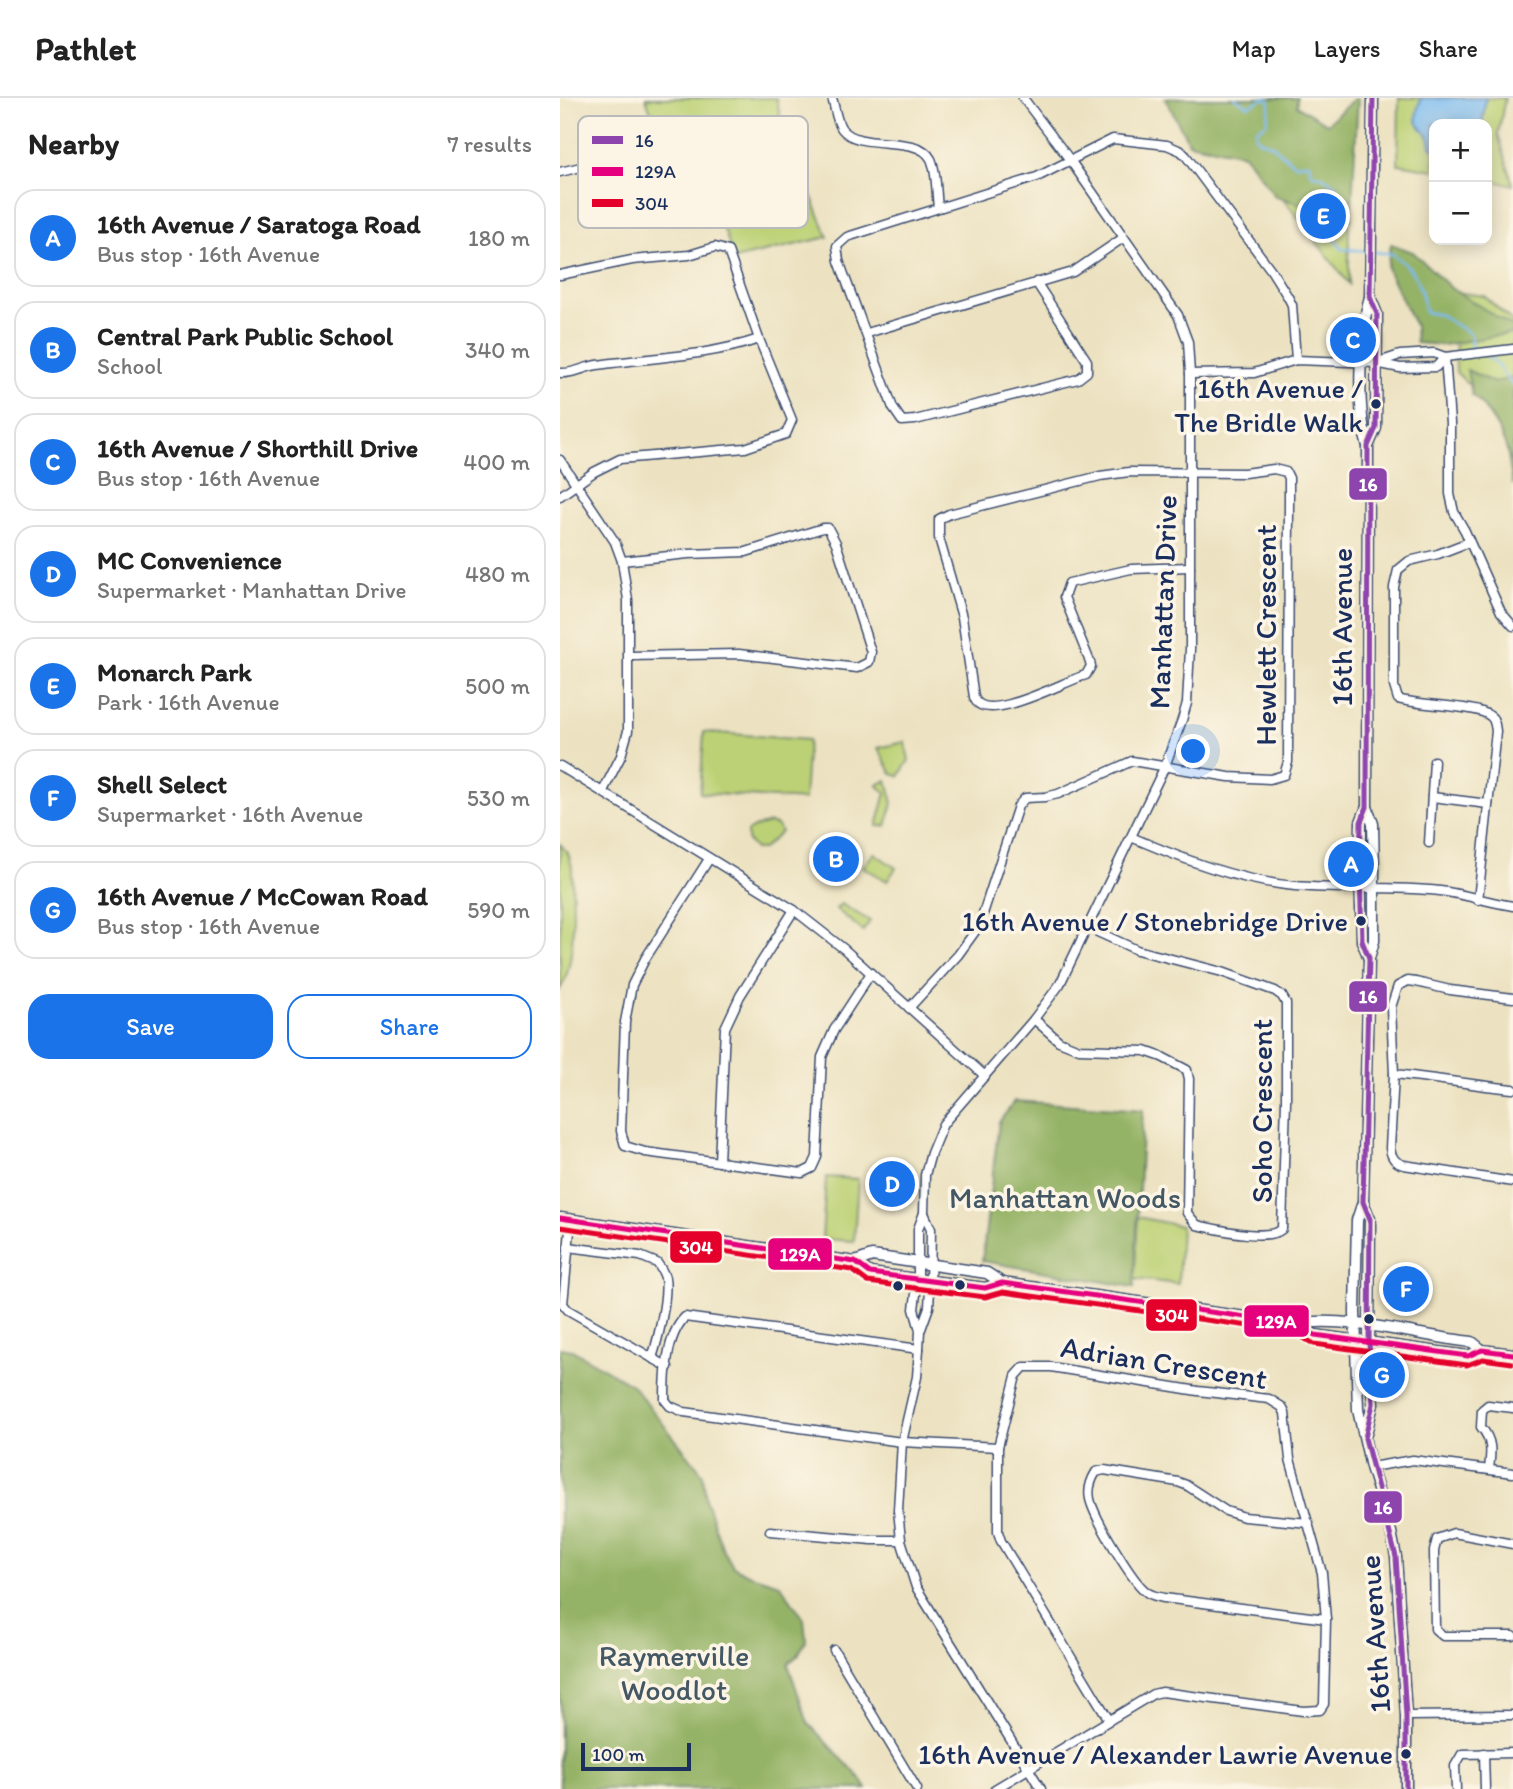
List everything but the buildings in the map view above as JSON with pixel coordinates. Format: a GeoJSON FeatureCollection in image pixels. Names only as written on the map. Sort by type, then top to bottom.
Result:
{"type":"FeatureCollection","features":[{"type":"Feature","properties":{"kind":"main road","name":"16th Avenue"},"geometry":{"type":"LineString","coordinates":[[1373,98],[1370,297],[1364,316],[1362,427],[1368,446],[1367,807],[1373,824],[1374,941],[1369,958],[1363,1202],[1357,1220],[1356,1341],[1359,1410],[1371,1467],[1396,1557],[1406,1716],[1406,1789]]}},
{"type":"Feature","properties":{"kind":"main road","name":"16th Avenue"},"geometry":{"type":"LineString","coordinates":[[1368,446],[1376,428],[1377,314],[1370,297]]}},
{"type":"Feature","properties":{"kind":"main road","name":"16th Avenue"},"geometry":{"type":"LineString","coordinates":[[1367,807],[1361,822],[1361,887],[1362,941],[1369,958]]}},
{"type":"Feature","properties":{"kind":"main road","name":"16th Avenue"},"geometry":{"type":"LineString","coordinates":[[1363,1202],[1370,1219],[1369,1343],[1373,1404],[1365,1438]]}},
{"type":"Feature","properties":{"kind":"main road"},"geometry":{"type":"LineString","coordinates":[[560,1218],[855,1262],[870,1273],[985,1289],[1002,1283]]}},
{"type":"Feature","properties":{"kind":"main road"},"geometry":{"type":"LineString","coordinates":[[855,1262],[872,1256],[986,1273],[1002,1283],[1296,1324],[1315,1320],[1356,1325],[1472,1342],[1482,1350]]}},
{"type":"Feature","properties":{"kind":"main road"},"geometry":{"type":"LineString","coordinates":[[1296,1324],[1315,1335],[1369,1343],[1468,1356],[1482,1350],[1513,1354]]}},
{"type":"Feature","properties":{"kind":"street"},"geometry":{"type":"LineString","coordinates":[[832,98],[840,126],[850,136],[916,148],[926,153],[932,164],[938,207]]}},
{"type":"Feature","properties":{"kind":"street","name":"Manhattan Drive"},"geometry":{"type":"LineString","coordinates":[[920,1330],[914,1309],[918,1279],[918,1230],[924,1213],[925,1175],[936,1138],[956,1107],[1034,1019],[1060,985],[1165,766],[1187,703],[1190,567],[1188,342],[1178,315],[1070,160],[1023,98]]}},
{"type":"Feature","properties":{"kind":"street"},"geometry":{"type":"LineString","coordinates":[[1036,282],[1087,361],[1087,372],[1077,379],[915,421],[902,421],[893,408],[839,261],[837,246],[847,237],[1037,177],[1114,139],[1167,145],[1181,150],[1271,270],[1288,297],[1292,305],[1296,360]]}},
{"type":"Feature","properties":{"kind":"street"},"geometry":{"type":"LineString","coordinates":[[560,172],[578,168]]}},
{"type":"Feature","properties":{"kind":"street"},"geometry":{"type":"LineString","coordinates":[[867,333],[1080,268],[1123,238]]}},
{"type":"Feature","properties":{"kind":"street"},"geometry":{"type":"LineString","coordinates":[[560,275],[632,260],[689,255],[715,247],[728,251],[792,420],[786,434],[745,448],[620,459],[560,496]]}},
{"type":"Feature","properties":{"kind":"street"},"geometry":{"type":"LineString","coordinates":[[560,373],[645,358],[705,353],[732,348],[759,338]]}},
{"type":"Feature","properties":{"kind":"street"},"geometry":{"type":"LineString","coordinates":[[1376,363],[1400,355],[1434,353],[1445,357],[1513,349]]}},
{"type":"Feature","properties":{"kind":"street"},"geometry":{"type":"LineString","coordinates":[[1190,374],[1254,373],[1296,360],[1376,363],[1400,368],[1436,367],[1445,357]]}},
{"type":"Feature","properties":{"kind":"street"},"geometry":{"type":"LineString","coordinates":[[1445,357],[1450,423],[1450,494],[1454,512],[1501,611],[1513,626]]}},
{"type":"Feature","properties":{"kind":"street"},"geometry":{"type":"LineString","coordinates":[[560,460],[609,531],[622,561],[628,600],[628,731],[621,756],[603,790]]}},
{"type":"Feature","properties":{"kind":"street","name":"Hewlett Crescent"},"geometry":{"type":"LineString","coordinates":[[1165,766],[1213,775],[1270,779],[1284,775],[1288,762],[1289,478],[1282,470],[1190,472]]}},
{"type":"Feature","properties":{"kind":"street"},"geometry":{"type":"LineString","coordinates":[[1190,472],[1129,472],[1100,476],[941,517],[939,538],[962,617],[975,702],[988,708],[1011,704],[1086,675],[1090,662],[1064,597],[1069,583],[1131,569],[1190,567]]}},
{"type":"Feature","properties":{"kind":"street"},"geometry":{"type":"LineString","coordinates":[[622,561],[688,554],[746,552],[828,528],[836,543],[871,652],[869,662],[857,668],[738,653],[629,656]]}},
{"type":"Feature","properties":{"kind":"street"},"geometry":{"type":"LineString","coordinates":[[1469,542],[1409,561],[1398,570],[1394,587],[1394,686],[1398,699],[1489,714],[1494,720],[1496,731],[1478,900]]}},
{"type":"Feature","properties":{"kind":"street"},"geometry":{"type":"LineString","coordinates":[[909,1008],[958,955],[979,926],[1018,806],[1025,799],[1058,794],[1132,761],[1165,766]]}},
{"type":"Feature","properties":{"kind":"street"},"geometry":{"type":"LineString","coordinates":[[1429,843],[1434,761]]}},
{"type":"Feature","properties":{"kind":"street"},"geometry":{"type":"LineString","coordinates":[[560,765],[794,910],[825,933],[985,1076]]}},
{"type":"Feature","properties":{"kind":"street"},"geometry":{"type":"LineString","coordinates":[[1432,797],[1488,804]]}},
{"type":"Feature","properties":{"kind":"street"},"geometry":{"type":"LineString","coordinates":[[1131,836],[1182,859],[1272,883],[1440,891],[1513,906]]}},
{"type":"Feature","properties":{"kind":"street"},"geometry":{"type":"LineString","coordinates":[[709,859],[645,959],[632,985],[625,1022],[621,1131],[625,1146],[802,1173],[812,1168],[817,1157],[822,1057],[834,1030],[871,973]]}},
{"type":"Feature","properties":{"kind":"street"},"geometry":{"type":"LineString","coordinates":[[719,1162],[725,1028],[740,996],[794,910]]}},
{"type":"Feature","properties":{"kind":"street","name":"Soho Crescent"},"geometry":{"type":"LineString","coordinates":[[1034,1019],[1059,1041],[1079,1049],[1145,1051],[1187,1070],[1187,1213],[1190,1220],[1196,1226],[1256,1234],[1277,1234],[1282,1229],[1286,1088],[1286,1003],[1282,996],[1222,972],[1137,950],[1089,929]]}},
{"type":"Feature","properties":{"kind":"street"},"geometry":{"type":"LineString","coordinates":[[1513,998],[1450,990],[1416,982],[1403,983],[1395,992],[1391,1007],[1394,1074],[1390,1148],[1391,1155],[1399,1164],[1513,1182]]}},
{"type":"Feature","properties":{"kind":"street"},"geometry":{"type":"LineString","coordinates":[[1394,1074],[1513,1089]]}},
{"type":"Feature","properties":{"kind":"street","name":"Manhattan Drive"},"geometry":{"type":"LineString","coordinates":[[920,1330],[929,1307],[930,1281],[931,1229],[924,1213]]}},
{"type":"Feature","properties":{"kind":"street"},"geometry":{"type":"LineString","coordinates":[[572,1220],[563,1304],[668,1367]]}},
{"type":"Feature","properties":{"kind":"street"},"geometry":{"type":"LineString","coordinates":[[568,1247],[640,1256],[657,1263],[665,1278],[658,1342],[652,1358]]}},
{"type":"Feature","properties":{"kind":"street"},"geometry":{"type":"LineString","coordinates":[[919,1349],[685,1317],[673,1334],[666,1400],[670,1406],[684,1412],[902,1442],[998,1447]]}},
{"type":"Feature","properties":{"kind":"street"},"geometry":{"type":"LineString","coordinates":[[920,1330],[917,1377],[902,1442],[898,1510],[901,1540],[916,1587],[1041,1789]]}},
{"type":"Feature","properties":{"kind":"street","name":"Adrian Crescent"},"geometry":{"type":"LineString","coordinates":[[995,1789],[1109,1720],[1153,1693],[1291,1710],[1320,1710],[1324,1704],[1326,1619],[1322,1573],[1290,1459],[1282,1407],[1269,1399],[1198,1391],[1051,1367],[1024,1367],[1016,1376],[998,1447],[997,1515],[1001,1541],[1109,1720]]}},
{"type":"Feature","properties":{"kind":"street"},"geometry":{"type":"LineString","coordinates":[[1489,1469],[1491,1446],[1489,1436],[1481,1427],[1482,1410],[1488,1405],[1513,1408]]}},
{"type":"Feature","properties":{"kind":"street"},"geometry":{"type":"LineString","coordinates":[[1371,1467],[1413,1460],[1513,1473]]}},
{"type":"Feature","properties":{"kind":"street"},"geometry":{"type":"LineString","coordinates":[[1309,1523],[1244,1517],[1226,1511],[1186,1485],[1166,1479],[1104,1470],[1096,1472],[1090,1489],[1096,1515],[1137,1584],[1148,1593],[1164,1598],[1326,1619]]}},
{"type":"Feature","properties":{"kind":"street"},"geometry":{"type":"LineString","coordinates":[[770,1531],[901,1540]]}},
{"type":"Feature","properties":{"kind":"street"},"geometry":{"type":"LineString","coordinates":[[1513,1544],[1454,1533],[1437,1539],[1434,1551],[1435,1629],[1443,1636],[1513,1636]]}},
{"type":"Feature","properties":{"kind":"street"},"geometry":{"type":"LineString","coordinates":[[834,1650],[917,1789]]}},
{"type":"Feature","properties":{"kind":"street"},"geometry":{"type":"LineString","coordinates":[[1406,1716],[1513,1715]]}},
{"type":"Feature","properties":{"kind":"street"},"geometry":{"type":"LineString","coordinates":[[1484,1753],[1485,1789]]}},
{"type":"Feature","properties":{"kind":"street"},"geometry":{"type":"LineString","coordinates":[[1456,1789],[1455,1766],[1462,1754],[1513,1753]]}},
{"type":"Feature","properties":{"kind":"green space"},"geometry":{"type":"Polygon","coordinates":[[[646,98],[776,98],[780,116],[652,116],[646,98]]]}},
{"type":"Feature","properties":{"kind":"green space"},"geometry":{"type":"Polygon","coordinates":[[[1165,98],[1297,98],[1297,106],[1327,124],[1358,98],[1351,221],[1275,196],[1244,154],[1189,143],[1165,98]]]}},
{"type":"Feature","properties":{"kind":"green space"},"geometry":{"type":"Polygon","coordinates":[[[1399,98],[1505,98],[1498,134],[1513,185],[1492,181],[1492,119],[1429,119],[1429,169],[1398,164],[1399,98]]]}},
{"type":"Feature","properties":{"kind":"green space"},"geometry":{"type":"Polygon","coordinates":[[[1348,139],[1349,284],[1244,148],[1348,139]]]}},
{"type":"Feature","properties":{"kind":"green space"},"geometry":{"type":"Polygon","coordinates":[[[808,188],[828,237],[734,259],[723,228],[808,228],[808,188]]]}},
{"type":"Feature","properties":{"kind":"green space"},"geometry":{"type":"Polygon","coordinates":[[[1391,244],[1413,252],[1452,289],[1513,327],[1513,333],[1443,345],[1416,343],[1415,326],[1387,268],[1391,244]]]}},
{"type":"Feature","properties":{"kind":"green space"},"geometry":{"type":"Polygon","coordinates":[[[1455,292],[1484,296],[1513,322],[1513,485],[1505,439],[1469,385],[1456,372],[1455,292]]]}},
{"type":"Feature","properties":{"kind":"green space"},"geometry":{"type":"Polygon","coordinates":[[[1467,370],[1494,383],[1513,377],[1513,466],[1492,419],[1472,395],[1467,370]]]}},
{"type":"Feature","properties":{"kind":"green space"},"geometry":{"type":"Polygon","coordinates":[[[704,732],[808,740],[804,800],[700,793],[704,732]]]}},
{"type":"Feature","properties":{"kind":"green space"},"geometry":{"type":"Polygon","coordinates":[[[905,742],[909,760],[899,776],[892,774],[878,748],[905,742]]]}},
{"type":"Feature","properties":{"kind":"green space"},"geometry":{"type":"Polygon","coordinates":[[[887,780],[893,803],[886,826],[877,826],[886,793],[877,785],[887,780]]]}},
{"type":"Feature","properties":{"kind":"green space"},"geometry":{"type":"Polygon","coordinates":[[[770,823],[778,826],[781,832],[763,849],[755,849],[747,840],[747,832],[770,823]]]}},
{"type":"Feature","properties":{"kind":"green space"},"geometry":{"type":"Polygon","coordinates":[[[560,844],[568,853],[572,867],[573,913],[572,948],[566,978],[560,989],[560,844]]]}},
{"type":"Feature","properties":{"kind":"green space"},"geometry":{"type":"Polygon","coordinates":[[[874,853],[896,868],[887,881],[863,867],[874,853]]]}},
{"type":"Feature","properties":{"kind":"green space"},"geometry":{"type":"Polygon","coordinates":[[[841,904],[870,921],[863,931],[836,909],[841,904]]]}},
{"type":"Feature","properties":{"kind":"green space","name":"Manhattan Woods"},"geometry":{"type":"Polygon","coordinates":[[[1015,1101],[1143,1110],[1134,1287],[982,1261],[999,1122],[1015,1101]]]}},
{"type":"Feature","properties":{"kind":"green space"},"geometry":{"type":"Polygon","coordinates":[[[826,1177],[858,1179],[854,1241],[822,1239],[826,1177]]]}},
{"type":"Feature","properties":{"kind":"green space"},"geometry":{"type":"Polygon","coordinates":[[[1138,1217],[1181,1226],[1178,1284],[1134,1279],[1138,1217]]]}},
{"type":"Feature","properties":{"kind":"green space","name":"Raymerville Woodlot"},"geometry":{"type":"Polygon","coordinates":[[[560,1348],[572,1350],[632,1385],[703,1474],[706,1501],[723,1550],[733,1566],[748,1574],[780,1584],[804,1619],[806,1640],[798,1655],[788,1664],[808,1723],[861,1779],[867,1789],[560,1789],[560,1348]]]}},
{"type":"Feature","properties":{"kind":"water"},"geometry":{"type":"Polygon","coordinates":[[[1421,98],[1486,98],[1483,119],[1429,119],[1429,138],[1416,119],[1421,98]]]}},
{"type":"Feature","properties":{"kind":"waterway"},"geometry":{"type":"LineString","coordinates":[[1235,98],[1249,106],[1264,98],[1269,100],[1267,123],[1256,130],[1256,137],[1271,144],[1294,164],[1309,163],[1311,173],[1322,176],[1337,186],[1338,198],[1322,226],[1342,249],[1368,251]]}},
{"type":"Feature","properties":{"kind":"waterway"},"geometry":{"type":"LineString","coordinates":[[1375,252],[1393,254],[1404,263],[1417,280],[1425,312],[1441,315],[1467,331],[1471,336],[1471,349]]}},
{"type":"Feature","properties":{"kind":"waterway"},"geometry":{"type":"LineString","coordinates":[[1487,357],[1494,361],[1513,386]]}},
{"type":"Feature","properties":{"kind":"transit line","name":"16"},"geometry":{"type":"LineString","coordinates":[[1373,98],[1370,297],[1377,314],[1376,428],[1368,446],[1367,807],[1361,822],[1360,873],[1362,941],[1369,958],[1363,1202],[1370,1219],[1369,1343],[1373,1404],[1365,1438],[1396,1557],[1406,1716],[1406,1789]]}},
{"type":"Feature","properties":{"kind":"transit line","name":"129A"},"geometry":{"type":"LineString","coordinates":[[560,1218],[855,1262],[870,1273],[985,1288],[1002,1283],[1296,1324],[1315,1335],[1468,1356],[1482,1350],[1513,1354]]}},
{"type":"Feature","properties":{"kind":"transit line","name":"304"},"geometry":{"type":"LineString","coordinates":[[560,1227],[852,1270],[868,1282],[985,1297],[1003,1292],[1293,1332],[1314,1344],[1467,1365],[1483,1359],[1512,1363]]}},
{"type":"Feature","properties":{"kind":"place","name":"Monarch Park"},"geometry":{"type":"Point","coordinates":[1323,216]}},
{"type":"Feature","properties":{"kind":"place","name":"16th Avenue / Shorthill Drive"},"geometry":{"type":"Point","coordinates":[1353,340]}},
{"type":"Feature","properties":{"kind":"place","name":"16th Avenue / The Bridle Walk"},"geometry":{"type":"Point","coordinates":[1376,404]}},
{"type":"Feature","properties":{"kind":"place","name":"Central Park Public School"},"geometry":{"type":"Point","coordinates":[836,859]}},
{"type":"Feature","properties":{"kind":"place","name":"16th Avenue / Saratoga Road"},"geometry":{"type":"Point","coordinates":[1351,864]}},
{"type":"Feature","properties":{"kind":"place","name":"16th Avenue / Stonebridge Drive"},"geometry":{"type":"Point","coordinates":[1361,921]}},
{"type":"Feature","properties":{"kind":"place","name":"MC Convenience"},"geometry":{"type":"Point","coordinates":[892,1184]}},
{"type":"Feature","properties":{"kind":"place","name":"Shell Select"},"geometry":{"type":"Point","coordinates":[1406,1289]}},
{"type":"Feature","properties":{"kind":"place","name":"16th Avenue / McCowan Road"},"geometry":{"type":"Point","coordinates":[1382,1375]}},
{"type":"Feature","properties":{"kind":"place","name":"16th Avenue / Alexander Lawrie Avenue"},"geometry":{"type":"Point","coordinates":[1406,1754]}}]}
